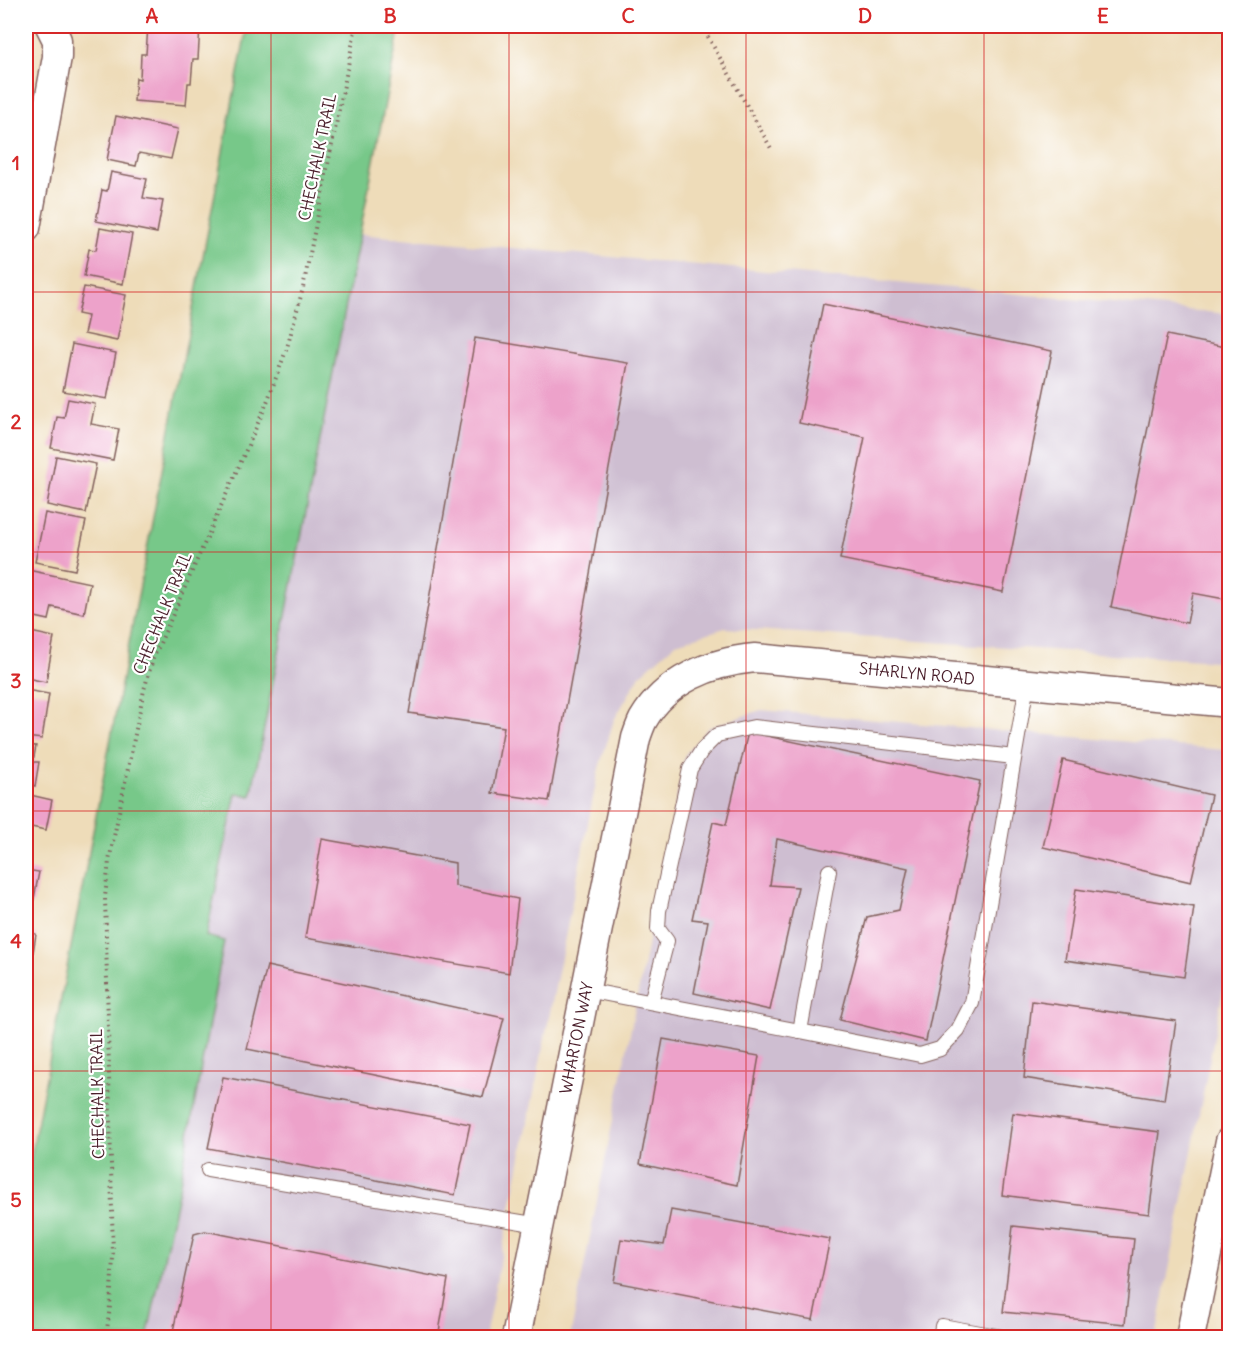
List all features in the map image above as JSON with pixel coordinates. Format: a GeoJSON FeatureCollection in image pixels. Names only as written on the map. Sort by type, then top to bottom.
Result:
{"type":"FeatureCollection","features":[{"type":"Feature","properties":{"kind":"street"},"geometry":{"type":"LineString","coordinates":[[26,228],[56,67],[58,48],[50,26]]}},
{"type":"Feature","properties":{"kind":"street","name":"SHARLYN ROAD"},"geometry":{"type":"LineString","coordinates":[[636,738],[648,714],[673,687],[698,672],[725,662],[740,660],[769,659],[1230,703]]}},
{"type":"Feature","properties":{"kind":"street","name":"WHARTON WAY"},"geometry":{"type":"LineString","coordinates":[[516,1338],[636,738]]}},
{"type":"Feature","properties":{"kind":"street"},"geometry":{"type":"LineString","coordinates":[[1190,1338],[1230,1141]]}},
{"type":"Feature","properties":{"kind":"lane"},"geometry":{"type":"LineString","coordinates":[[585,990],[920,1055],[940,1049],[958,1030],[972,1003],[1027,684]]}},
{"type":"Feature","properties":{"kind":"lane"},"geometry":{"type":"LineString","coordinates":[[651,1002],[667,941],[658,929],[659,911],[690,769],[702,750],[717,735],[754,727],[1014,757]]}},
{"type":"Feature","properties":{"kind":"lane"},"geometry":{"type":"LineString","coordinates":[[800,1031],[829,871]]}},
{"type":"Feature","properties":{"kind":"lane"},"geometry":{"type":"LineString","coordinates":[[208,1170],[539,1225]]}},
{"type":"Feature","properties":{"kind":"lane"},"geometry":{"type":"LineString","coordinates":[[940,1338],[942,1326],[1008,1338]]}},
{"type":"Feature","properties":{"kind":"path","name":"CHECHALK TRAIL"},"geometry":{"type":"LineString","coordinates":[[106,1338],[112,1257],[105,897],[109,861],[144,690],[153,659],[266,405],[286,348],[303,288],[356,26]]}},
{"type":"Feature","properties":{"kind":"path"},"geometry":{"type":"LineString","coordinates":[[702,26],[772,150]]}},
{"type":"Feature","properties":{"kind":"shaded area"},"geometry":{"type":"Polygon","coordinates":[[[358,234],[1229,314],[1229,662],[725,628],[676,643],[640,675],[614,720],[599,768],[485,1337],[147,1338],[179,1189],[224,941],[205,937],[236,793],[251,796],[358,234]]]}},
{"type":"Feature","properties":{"kind":"shaded area"},"geometry":{"type":"Polygon","coordinates":[[[761,710],[1229,752],[1229,960],[1156,1337],[570,1338],[685,755],[708,728],[761,710]]]}},
{"type":"Feature","properties":{"kind":"green space"},"geometry":{"type":"Polygon","coordinates":[[[247,26],[400,26],[251,796],[236,793],[206,936],[224,941],[179,1189],[147,1337],[26,1337],[26,1182],[247,26]]]}},
{"type":"Feature","properties":{"kind":"building"},"geometry":{"type":"Polygon","coordinates":[[[148,26],[200,26],[198,59],[193,59],[186,105],[134,101],[136,78],[140,79],[141,54],[146,54],[148,26]]]}},
{"type":"Feature","properties":{"kind":"building"},"geometry":{"type":"Polygon","coordinates":[[[116,116],[178,129],[171,159],[139,153],[136,166],[107,160],[116,116]]]}},
{"type":"Feature","properties":{"kind":"building"},"geometry":{"type":"Polygon","coordinates":[[[111,172],[147,179],[143,198],[163,201],[157,233],[96,221],[102,190],[107,191],[111,172]]]}},
{"type":"Feature","properties":{"kind":"building"},"geometry":{"type":"Polygon","coordinates":[[[100,228],[132,234],[123,284],[84,276],[89,249],[96,250],[100,228]]]}},
{"type":"Feature","properties":{"kind":"building"},"geometry":{"type":"Polygon","coordinates":[[[84,287],[126,295],[117,341],[84,334],[88,316],[78,314],[84,287]]]}},
{"type":"Feature","properties":{"kind":"building"},"geometry":{"type":"Polygon","coordinates":[[[823,304],[1052,351],[1003,592],[840,559],[865,437],[799,423],[823,304]]]}},
{"type":"Feature","properties":{"kind":"building"},"geometry":{"type":"Polygon","coordinates":[[[1167,335],[1230,348],[1230,600],[1193,593],[1187,623],[1111,607],[1167,335]]]}},
{"type":"Feature","properties":{"kind":"building"},"geometry":{"type":"Polygon","coordinates":[[[475,338],[628,363],[549,801],[492,793],[504,727],[409,713],[475,338]]]}},
{"type":"Feature","properties":{"kind":"building"},"geometry":{"type":"Polygon","coordinates":[[[72,344],[116,353],[107,399],[63,391],[72,344]]]}},
{"type":"Feature","properties":{"kind":"building"},"geometry":{"type":"Polygon","coordinates":[[[68,399],[95,404],[91,424],[119,429],[113,460],[51,448],[57,417],[64,418],[68,399]]]}},
{"type":"Feature","properties":{"kind":"building"},"geometry":{"type":"Polygon","coordinates":[[[56,456],[96,464],[86,513],[47,505],[56,456]]]}},
{"type":"Feature","properties":{"kind":"building"},"geometry":{"type":"Polygon","coordinates":[[[45,513],[86,521],[75,570],[35,562],[45,513]]]}},
{"type":"Feature","properties":{"kind":"building"},"geometry":{"type":"Polygon","coordinates":[[[28,570],[90,583],[84,614],[52,607],[49,620],[26,615],[28,570]]]}},
{"type":"Feature","properties":{"kind":"building"},"geometry":{"type":"Polygon","coordinates":[[[26,631],[54,637],[46,682],[26,678],[26,631]]]}},
{"type":"Feature","properties":{"kind":"building"},"geometry":{"type":"Polygon","coordinates":[[[26,690],[49,694],[42,739],[26,737],[26,690]]]}},
{"type":"Feature","properties":{"kind":"building"},"geometry":{"type":"Polygon","coordinates":[[[748,732],[980,781],[926,1041],[840,1020],[867,917],[899,910],[908,868],[777,839],[770,885],[798,887],[770,1010],[694,993],[708,921],[692,919],[713,822],[726,825],[748,732]]]}},
{"type":"Feature","properties":{"kind":"building"},"geometry":{"type":"Polygon","coordinates":[[[26,745],[36,746],[33,762],[39,762],[35,786],[26,784],[26,745]]]}},
{"type":"Feature","properties":{"kind":"building"},"geometry":{"type":"Polygon","coordinates":[[[1063,760],[1211,795],[1191,882],[1043,847],[1063,760]]]}},
{"type":"Feature","properties":{"kind":"building"},"geometry":{"type":"Polygon","coordinates":[[[26,794],[52,800],[46,830],[26,826],[26,794]]]}},
{"type":"Feature","properties":{"kind":"building"},"geometry":{"type":"Polygon","coordinates":[[[322,839],[455,863],[455,886],[518,899],[509,973],[305,938],[322,839]]]}},
{"type":"Feature","properties":{"kind":"building"},"geometry":{"type":"Polygon","coordinates":[[[26,870],[39,872],[33,904],[26,903],[26,870]]]}},
{"type":"Feature","properties":{"kind":"building"},"geometry":{"type":"Polygon","coordinates":[[[1076,889],[1194,907],[1184,977],[1065,960],[1076,889]]]}},
{"type":"Feature","properties":{"kind":"building"},"geometry":{"type":"Polygon","coordinates":[[[26,932],[36,934],[31,965],[26,964],[26,932]]]}},
{"type":"Feature","properties":{"kind":"building"},"geometry":{"type":"Polygon","coordinates":[[[267,966],[504,1018],[483,1097],[247,1049],[267,966]]]}},
{"type":"Feature","properties":{"kind":"building"},"geometry":{"type":"Polygon","coordinates":[[[1032,1001],[1176,1021],[1164,1100],[1024,1078],[1032,1001]]]}},
{"type":"Feature","properties":{"kind":"building"},"geometry":{"type":"Polygon","coordinates":[[[663,1039],[759,1056],[737,1185],[640,1164],[663,1039]]]}},
{"type":"Feature","properties":{"kind":"building"},"geometry":{"type":"Polygon","coordinates":[[[223,1077],[470,1124],[455,1195],[208,1148],[223,1077]]]}},
{"type":"Feature","properties":{"kind":"building"},"geometry":{"type":"Polygon","coordinates":[[[1013,1113],[1160,1132],[1149,1214],[1002,1195],[1013,1113]]]}},
{"type":"Feature","properties":{"kind":"building"},"geometry":{"type":"Polygon","coordinates":[[[671,1210],[830,1239],[813,1320],[614,1282],[621,1239],[664,1245],[671,1210]]]}},
{"type":"Feature","properties":{"kind":"building"},"geometry":{"type":"Polygon","coordinates":[[[1013,1226],[1134,1239],[1125,1324],[1003,1312],[1013,1226]]]}},
{"type":"Feature","properties":{"kind":"building"},"geometry":{"type":"Polygon","coordinates":[[[205,1231],[448,1279],[438,1338],[210,1338],[210,1334],[173,1331],[194,1234],[205,1231]]]}}]}
